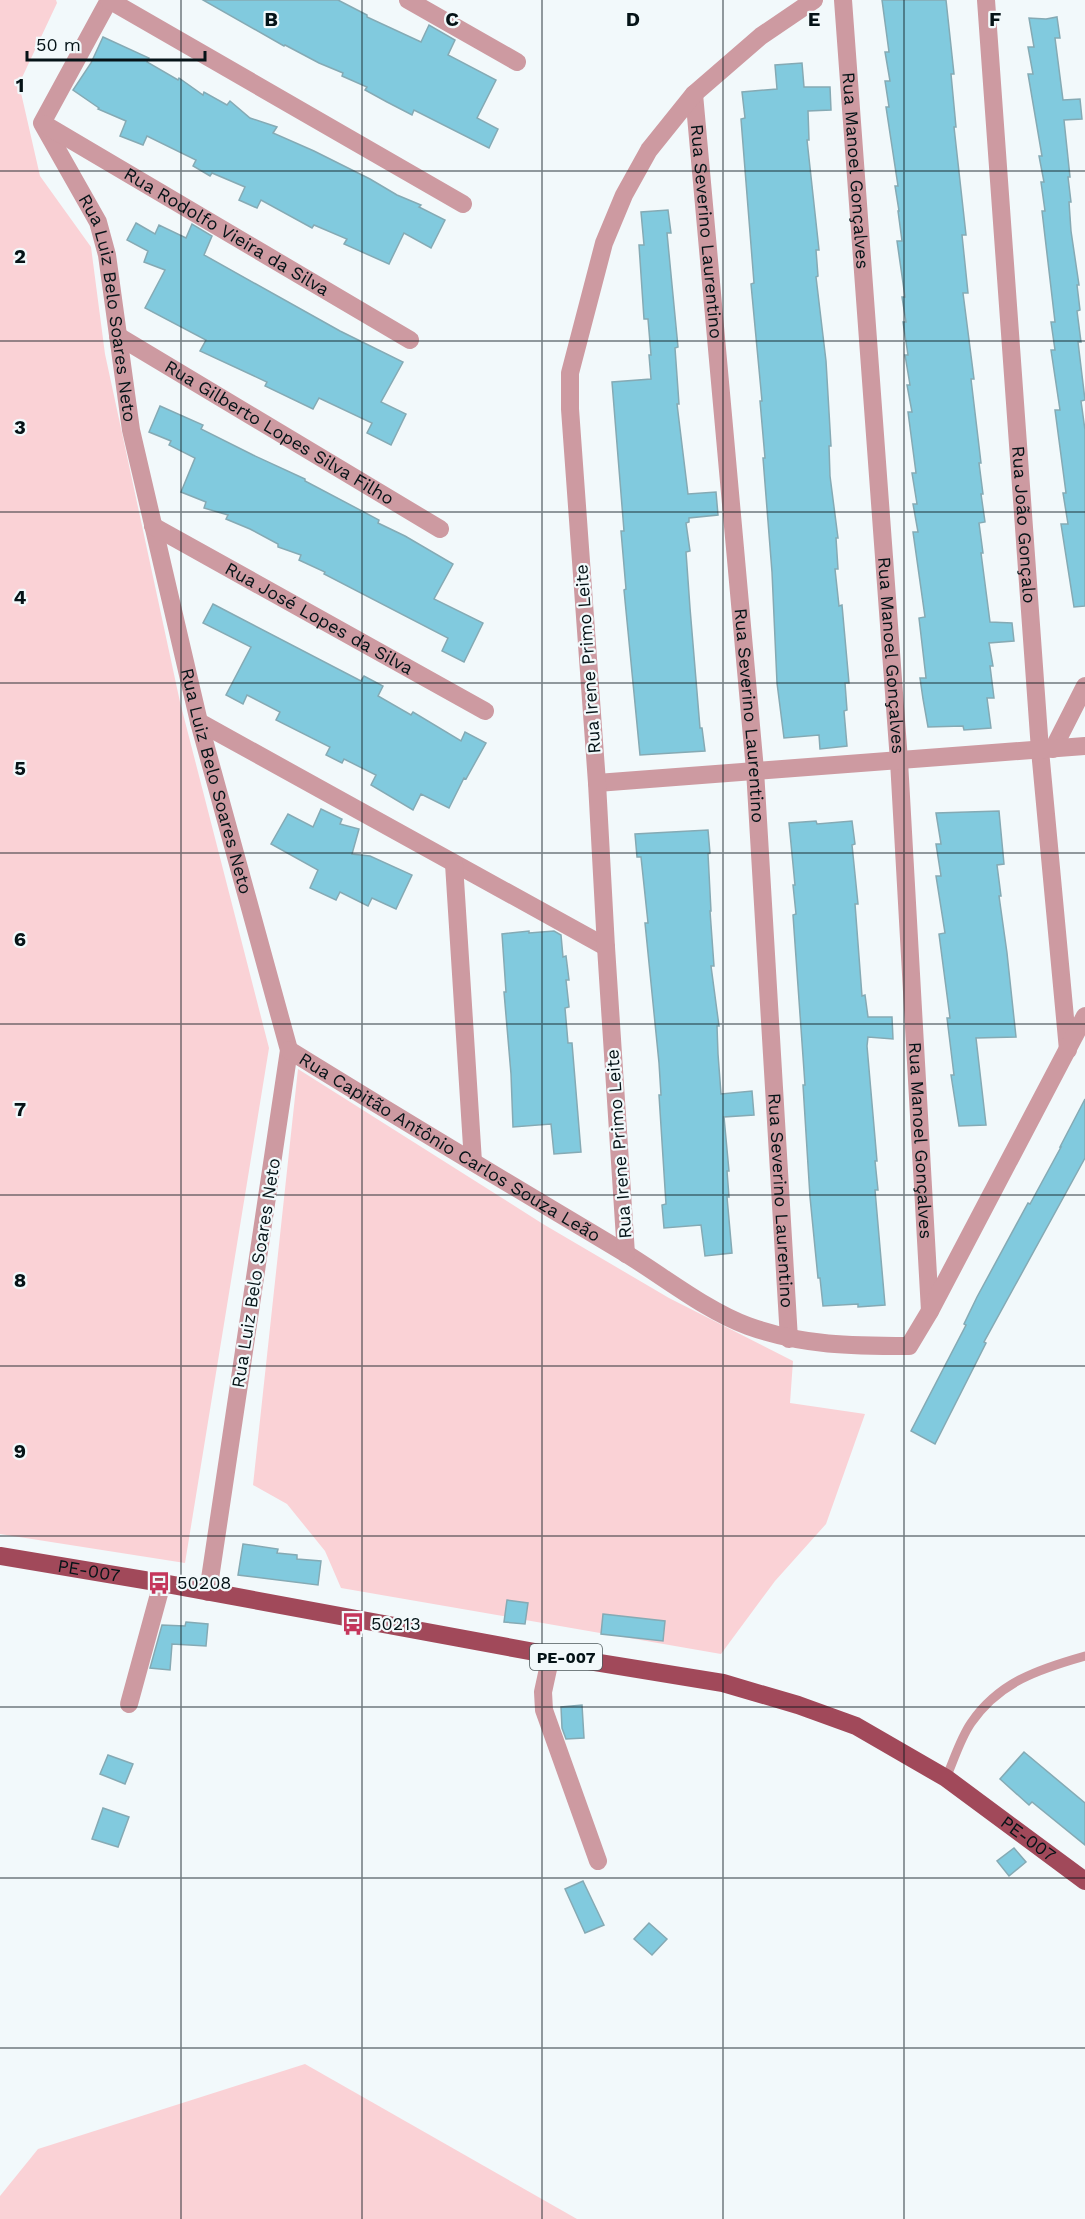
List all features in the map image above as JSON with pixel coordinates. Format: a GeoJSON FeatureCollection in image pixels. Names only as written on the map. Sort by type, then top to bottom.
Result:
{"type":"FeatureCollection","features":[{"type":"Feature","properties":{"kind":"main road","name":"PE-007"},"geometry":{"type":"LineString","coordinates":[[0,1556],[162,1583],[551,1655],[723,1683],[798,1705],[856,1726],[946,1778],[1085,1881]]}},
{"type":"Feature","properties":{"kind":"street"},"geometry":{"type":"LineString","coordinates":[[42,123],[109,0],[463,204]]}},
{"type":"Feature","properties":{"kind":"street"},"geometry":{"type":"LineString","coordinates":[[408,0],[517,62]]}},
{"type":"Feature","properties":{"kind":"street","name":"Rua Irene Primo Leite"},"geometry":{"type":"LineString","coordinates":[[626,1254],[597,783],[570,409],[570,373],[604,243],[624,195],[649,150],[694,94],[761,36],[814,0]]}},
{"type":"Feature","properties":{"kind":"street","name":"Rua Manoel Gonçalves"},"geometry":{"type":"LineString","coordinates":[[843,0],[899,761],[930,1311]]}},
{"type":"Feature","properties":{"kind":"street","name":"Rua João Gonçalo"},"geometry":{"type":"LineString","coordinates":[[987,0],[1047,749],[1068,1050]]}},
{"type":"Feature","properties":{"kind":"street","name":"Rua Severino Laurentino"},"geometry":{"type":"LineString","coordinates":[[694,94],[755,770],[789,1339]]}},
{"type":"Feature","properties":{"kind":"street","name":"Rua Luiz Belo Soares Neto"},"geometry":{"type":"LineString","coordinates":[[42,123],[98,222],[107,255],[131,430],[199,722],[289,1050],[208,1592]]}},
{"type":"Feature","properties":{"kind":"street","name":"Rua Rodolfo Vieira da Silva"},"geometry":{"type":"LineString","coordinates":[[42,123],[410,340]]}},
{"type":"Feature","properties":{"kind":"street","name":"Rua Gilberto Lopes Silva Filho"},"geometry":{"type":"LineString","coordinates":[[118,336],[440,529]]}},
{"type":"Feature","properties":{"kind":"street","name":"Rua José Lopes da Silva"},"geometry":{"type":"LineString","coordinates":[[153,526],[485,711]]}},
{"type":"Feature","properties":{"kind":"street"},"geometry":{"type":"LineString","coordinates":[[1047,749],[1085,686]]}},
{"type":"Feature","properties":{"kind":"street"},"geometry":{"type":"LineString","coordinates":[[199,722],[606,947]]}},
{"type":"Feature","properties":{"kind":"street"},"geometry":{"type":"LineString","coordinates":[[597,783],[1085,746]]}},
{"type":"Feature","properties":{"kind":"street"},"geometry":{"type":"LineString","coordinates":[[454,864],[472,1162]]}},
{"type":"Feature","properties":{"kind":"street"},"geometry":{"type":"LineString","coordinates":[[930,1311],[1085,1016]]}},
{"type":"Feature","properties":{"kind":"street","name":"Rua Capitão Antônio Carlos Souza Leão"},"geometry":{"type":"LineString","coordinates":[[289,1050],[724,1316],[747,1326],[789,1339],[845,1346],[909,1346],[930,1311]]}},
{"type":"Feature","properties":{"kind":"street"},"geometry":{"type":"LineString","coordinates":[[129,1704],[162,1583]]}},
{"type":"Feature","properties":{"kind":"street"},"geometry":{"type":"LineString","coordinates":[[551,1655],[543,1692],[544,1710],[598,1861]]}},
{"type":"Feature","properties":{"kind":"lane"},"geometry":{"type":"LineString","coordinates":[[946,1778],[970,1725],[989,1700],[1014,1682],[1039,1669],[1085,1656]]}},
{"type":"Feature","properties":{"kind":"shaded area"},"geometry":{"type":"Polygon","coordinates":[[[0,0],[56,0],[57,3],[19,84],[40,176],[91,247],[105,354],[180,702],[269,1048],[185,1563],[0,1534],[0,0]]]}},
{"type":"Feature","properties":{"kind":"shaded area"},"geometry":{"type":"Polygon","coordinates":[[[298,1069],[543,1224],[669,1298],[793,1361],[790,1403],[865,1414],[826,1524],[775,1581],[721,1654],[341,1588],[325,1551],[287,1504],[253,1485],[298,1069]]]}},
{"type":"Feature","properties":{"kind":"shaded area"},"geometry":{"type":"Polygon","coordinates":[[[305,2064],[577,2219],[0,2219],[0,2196],[38,2149],[305,2064]]]}},
{"type":"Feature","properties":{"kind":"building"},"geometry":{"type":"Polygon","coordinates":[[[203,0],[338,0],[367,17],[421,42],[429,25],[455,40],[448,55],[496,80],[477,118],[498,129],[489,148],[414,110],[412,115],[365,90],[367,87],[342,76],[343,73],[284,46],[203,0]]]}},
{"type":"Feature","properties":{"kind":"building"},"geometry":{"type":"Polygon","coordinates":[[[882,0],[946,0],[954,74],[951,74],[956,127],[954,127],[966,235],[962,235],[968,293],[963,293],[974,379],[971,379],[985,522],[979,523],[983,553],[981,553],[990,622],[1012,623],[1014,641],[989,643],[993,666],[990,666],[994,698],[987,698],[991,728],[964,730],[963,726],[928,727],[923,699],[920,678],[926,678],[919,618],[925,617],[913,532],[918,532],[913,504],[917,504],[912,473],[916,473],[908,412],[912,412],[905,355],[908,355],[902,297],[905,297],[897,241],[902,241],[895,186],[898,186],[886,107],[889,107],[885,81],[890,81],[885,52],[889,52],[882,0]]]}},
{"type":"Feature","properties":{"kind":"building"},"geometry":{"type":"Polygon","coordinates":[[[1057,17],[1060,38],[1055,38],[1063,100],[1080,99],[1082,119],[1064,120],[1070,177],[1068,177],[1071,231],[1079,285],[1077,285],[1080,310],[1077,311],[1081,342],[1078,342],[1085,400],[1081,401],[1085,430],[1085,606],[1074,607],[1061,524],[1068,524],[1055,410],[1060,410],[1051,350],[1055,350],[1051,322],[1055,322],[1042,211],[1045,211],[1041,182],[1044,182],[1039,156],[1042,156],[1028,74],[1033,74],[1028,47],[1034,47],[1029,18],[1057,17]]]}},
{"type":"Feature","properties":{"kind":"building"},"geometry":{"type":"Polygon","coordinates":[[[103,37],[149,58],[147,62],[178,80],[179,78],[203,95],[204,92],[227,105],[230,101],[250,118],[277,127],[273,133],[370,179],[445,220],[431,248],[404,233],[389,264],[344,244],[347,239],[314,225],[312,228],[261,200],[257,208],[239,200],[245,187],[212,173],[210,176],[193,166],[196,160],[147,136],[143,145],[120,136],[126,121],[98,109],[73,90],[91,63],[103,37]]]}},
{"type":"Feature","properties":{"kind":"building"},"geometry":{"type":"Polygon","coordinates":[[[802,63],[804,87],[830,87],[831,110],[808,111],[809,140],[807,140],[819,250],[816,250],[818,276],[816,277],[826,361],[831,446],[829,446],[830,476],[838,538],[836,538],[838,569],[835,569],[839,606],[842,605],[849,683],[845,683],[847,710],[844,711],[847,746],[820,749],[819,735],[784,738],[777,683],[772,572],[763,458],[765,458],[760,401],[762,401],[751,284],[754,283],[741,119],[745,118],[742,92],[777,89],[775,65],[802,63]]]}},
{"type":"Feature","properties":{"kind":"building"},"geometry":{"type":"Polygon","coordinates":[[[668,210],[671,233],[667,233],[678,347],[675,348],[679,404],[677,404],[688,494],[716,492],[718,515],[689,518],[689,522],[686,523],[690,551],[686,552],[700,728],[702,728],[705,751],[640,755],[624,590],[626,589],[621,531],[624,531],[612,382],[651,379],[648,319],[644,319],[639,245],[644,245],[641,212],[668,210]]]}},
{"type":"Feature","properties":{"kind":"building"},"geometry":{"type":"Polygon","coordinates":[[[136,223],[155,234],[159,225],[186,238],[192,224],[212,236],[204,255],[340,331],[403,362],[381,402],[406,414],[391,445],[367,433],[372,423],[319,398],[313,409],[265,386],[267,382],[200,351],[206,340],[145,308],[165,270],[144,262],[148,251],[127,240],[136,223]]]}},
{"type":"Feature","properties":{"kind":"building"},"geometry":{"type":"Polygon","coordinates":[[[160,406],[203,425],[201,429],[305,479],[453,564],[434,599],[483,623],[464,662],[442,651],[448,638],[324,574],[325,572],[299,560],[301,555],[278,547],[278,544],[226,519],[228,515],[204,508],[206,502],[181,492],[195,458],[169,445],[171,441],[149,432],[160,406]]]}},
{"type":"Feature","properties":{"kind":"building"},"geometry":{"type":"Polygon","coordinates":[[[213,604],[361,681],[364,676],[383,686],[378,696],[411,715],[413,712],[461,741],[465,732],[486,743],[466,779],[464,778],[449,808],[421,794],[413,810],[371,785],[376,775],[344,759],[342,763],[326,755],[330,747],[276,720],[280,712],[247,695],[243,704],[226,695],[251,647],[203,623],[213,604]]]}},
{"type":"Feature","properties":{"kind":"building"},"geometry":{"type":"Polygon","coordinates":[[[321,809],[342,819],[340,824],[359,829],[352,854],[370,856],[412,875],[396,909],[372,898],[368,906],[340,892],[336,900],[310,888],[318,870],[271,844],[288,814],[313,827],[321,809]]]}},
{"type":"Feature","properties":{"kind":"building"},"geometry":{"type":"Polygon","coordinates":[[[999,811],[1004,864],[997,865],[1001,896],[999,896],[1016,1037],[976,1038],[986,1125],[959,1126],[951,1075],[954,1075],[947,1018],[950,1018],[939,934],[945,933],[936,876],[941,876],[936,844],[941,844],[936,813],[999,811]]]}},
{"type":"Feature","properties":{"kind":"building"},"geometry":{"type":"Polygon","coordinates":[[[816,821],[817,824],[852,821],[862,996],[865,995],[868,1017],[892,1017],[893,1039],[868,1037],[867,1046],[877,1161],[875,1161],[878,1190],[875,1190],[885,1305],[823,1306],[820,1278],[818,1278],[810,1197],[793,915],[796,914],[793,885],[795,885],[789,823],[816,821]]]}},
{"type":"Feature","properties":{"kind":"building"},"geometry":{"type":"Polygon","coordinates":[[[708,830],[714,966],[711,966],[719,1026],[717,1026],[721,1094],[752,1091],[754,1115],[724,1117],[729,1171],[727,1171],[729,1197],[727,1197],[732,1253],[705,1256],[701,1225],[664,1228],[662,1205],[666,1204],[659,1063],[645,923],[648,923],[641,857],[637,857],[635,834],[708,830]]]}},
{"type":"Feature","properties":{"kind":"building"},"geometry":{"type":"Polygon","coordinates":[[[529,931],[529,933],[554,931],[561,935],[563,957],[566,956],[569,1007],[565,1008],[568,1043],[572,1043],[581,1152],[554,1154],[551,1124],[513,1127],[502,934],[529,931]]]}},
{"type":"Feature","properties":{"kind":"building"},"geometry":{"type":"Polygon","coordinates":[[[1085,1099],[1085,1158],[984,1342],[986,1343],[935,1444],[911,1431],[966,1325],[964,1324],[977,1297],[1028,1203],[1030,1204],[1085,1099]]]}},
{"type":"Feature","properties":{"kind":"building"},"geometry":{"type":"Polygon","coordinates":[[[243,1544],[278,1549],[277,1553],[297,1555],[297,1559],[321,1561],[318,1585],[238,1575],[243,1544]]]}},
{"type":"Feature","properties":{"kind":"building"},"geometry":{"type":"Polygon","coordinates":[[[507,1600],[528,1603],[525,1624],[504,1622],[507,1600]]]}},
{"type":"Feature","properties":{"kind":"building"},"geometry":{"type":"Polygon","coordinates":[[[603,1614],[665,1621],[663,1641],[601,1634],[603,1614]]]}},
{"type":"Feature","properties":{"kind":"building"},"geometry":{"type":"Polygon","coordinates":[[[186,1622],[208,1624],[206,1646],[172,1644],[170,1670],[150,1668],[162,1625],[185,1626],[186,1622]]]}},
{"type":"Feature","properties":{"kind":"building"},"geometry":{"type":"Polygon","coordinates":[[[582,1705],[584,1738],[566,1739],[562,1728],[561,1707],[582,1705]]]}},
{"type":"Feature","properties":{"kind":"building"},"geometry":{"type":"Polygon","coordinates":[[[1024,1752],[1085,1803],[1085,1845],[1032,1802],[1029,1805],[1000,1779],[1024,1752]]]}},
{"type":"Feature","properties":{"kind":"building"},"geometry":{"type":"Polygon","coordinates":[[[108,1755],[133,1764],[125,1784],[100,1774],[108,1755]]]}},
{"type":"Feature","properties":{"kind":"building"},"geometry":{"type":"Polygon","coordinates":[[[103,1808],[129,1817],[118,1847],[92,1839],[103,1808]]]}},
{"type":"Feature","properties":{"kind":"building"},"geometry":{"type":"Polygon","coordinates":[[[1014,1848],[1026,1862],[1009,1876],[997,1861],[1014,1848]]]}},
{"type":"Feature","properties":{"kind":"building"},"geometry":{"type":"Polygon","coordinates":[[[583,1881],[604,1925],[585,1933],[565,1889],[583,1881]]]}},
{"type":"Feature","properties":{"kind":"building"},"geometry":{"type":"Polygon","coordinates":[[[649,1923],[667,1939],[652,1955],[634,1939],[649,1923]]]}},
{"type":"Feature","properties":{"kind":"place","name":"50208"},"geometry":{"type":"Point","coordinates":[159,1583]}},
{"type":"Feature","properties":{"kind":"place","name":"50213"},"geometry":{"type":"Point","coordinates":[353,1624]}}]}
